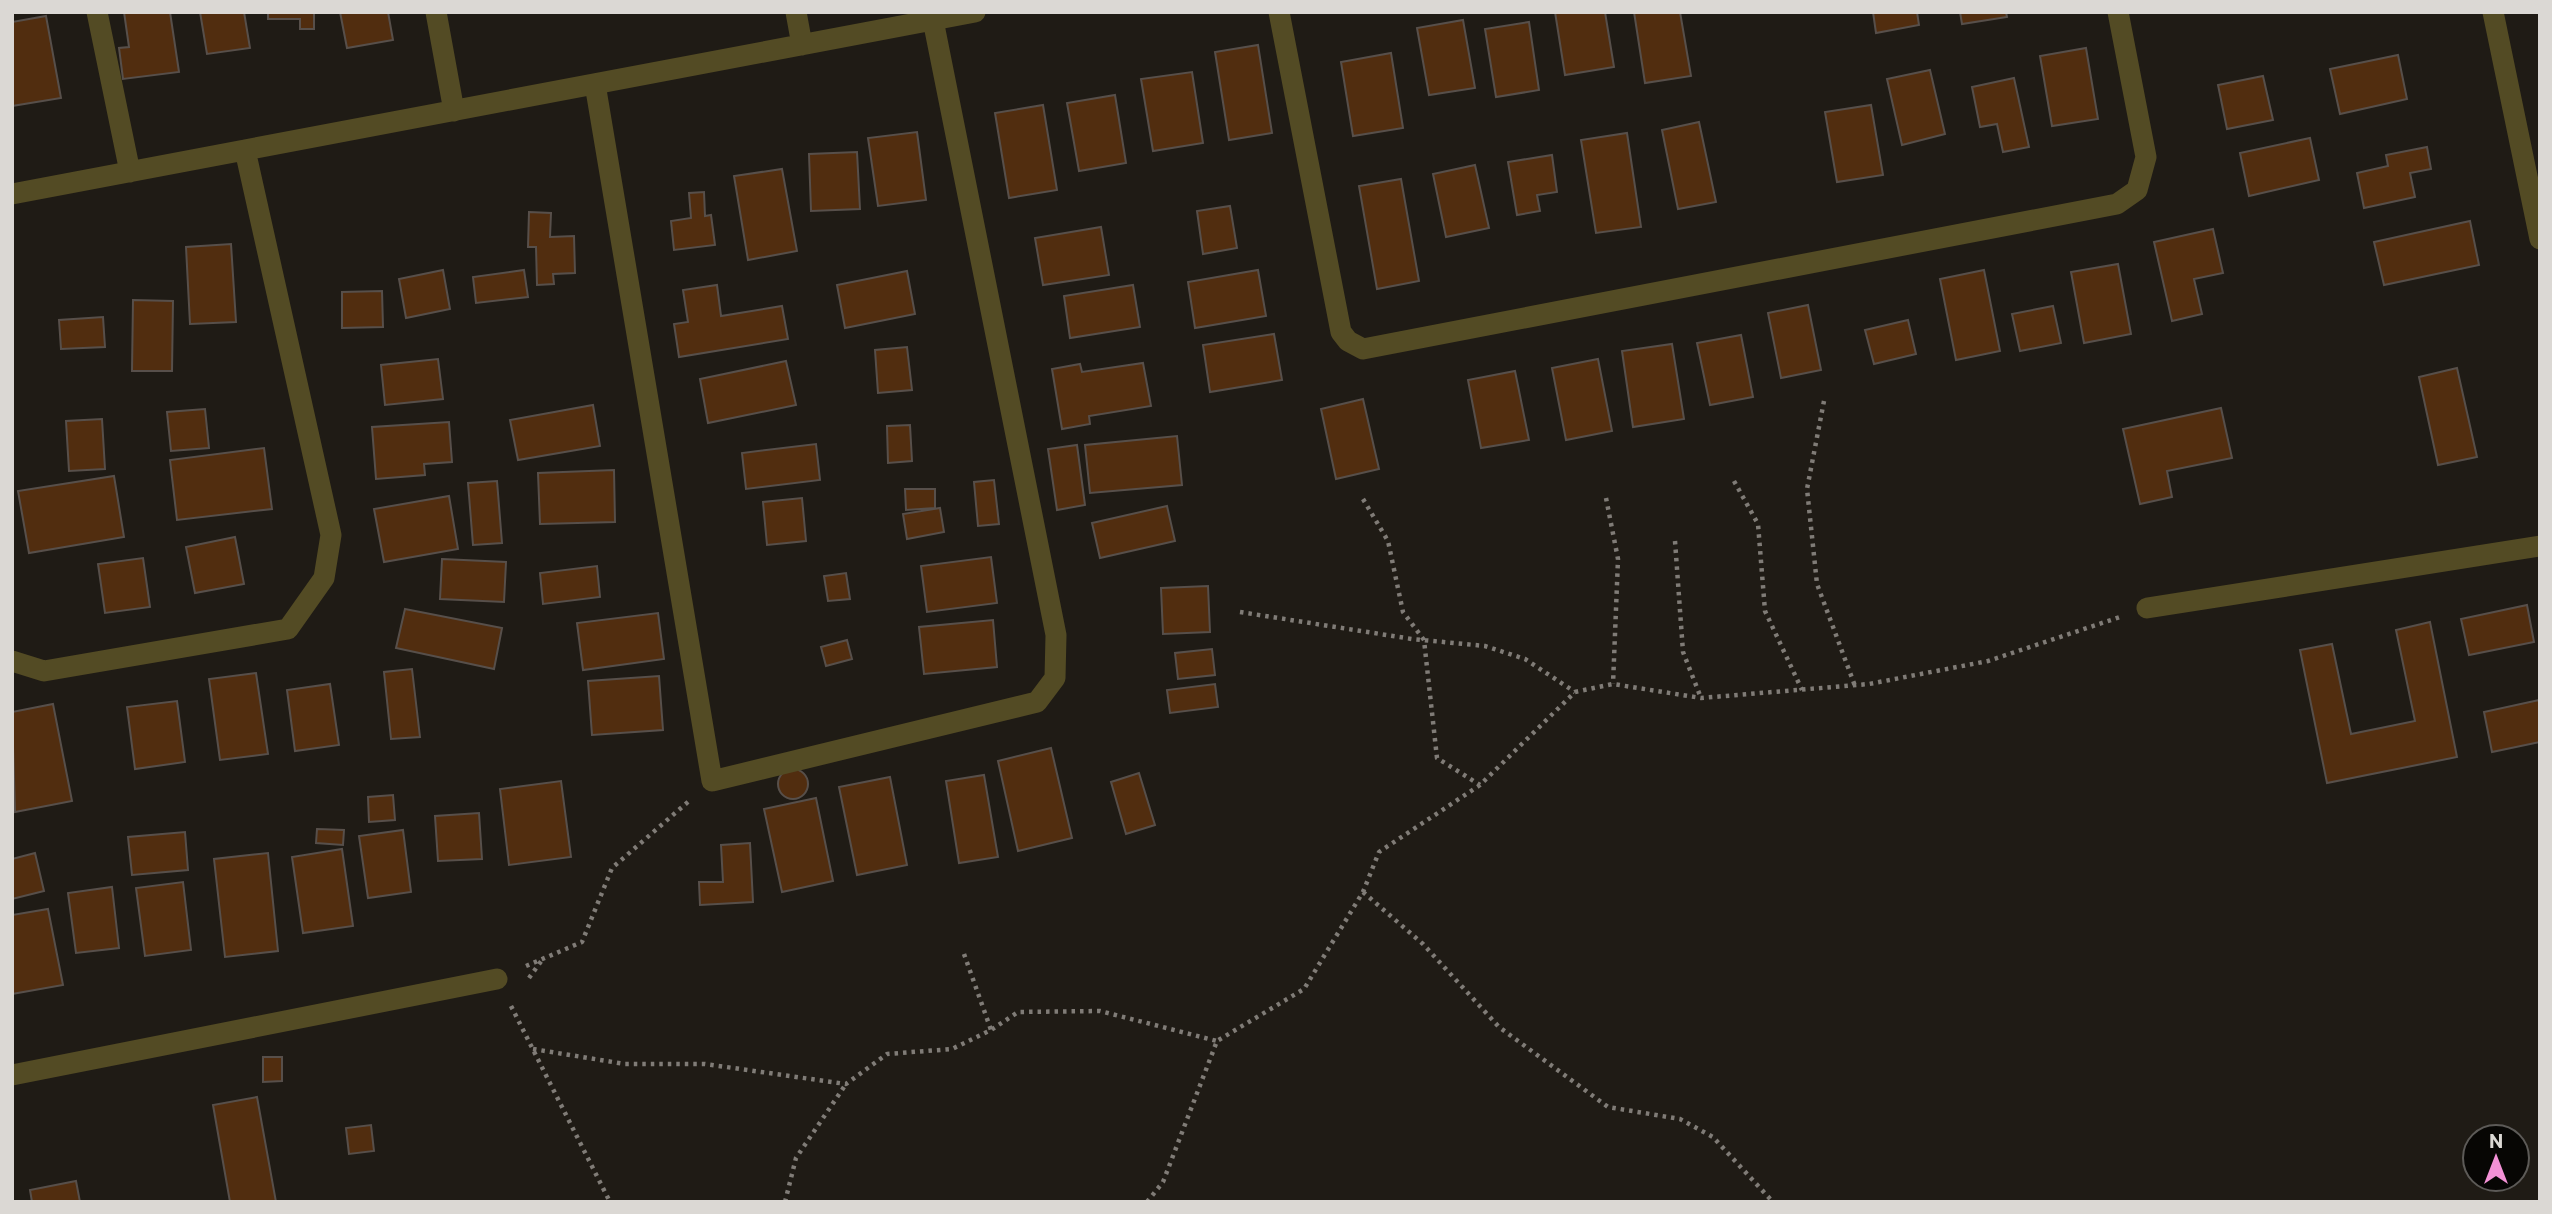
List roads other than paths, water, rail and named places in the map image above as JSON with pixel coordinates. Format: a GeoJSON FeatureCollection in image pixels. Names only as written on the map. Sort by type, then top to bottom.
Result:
{"type":"FeatureCollection","features":[{"type":"Feature","properties":{"kind":"street"},"geometry":{"type":"LineString","coordinates":[[97,12],[130,172]]}},
{"type":"Feature","properties":{"kind":"street"},"geometry":{"type":"LineString","coordinates":[[436,12],[454,110]]}},
{"type":"Feature","properties":{"kind":"street"},"geometry":{"type":"LineString","coordinates":[[796,12],[802,45]]}},
{"type":"Feature","properties":{"kind":"street"},"geometry":{"type":"LineString","coordinates":[[12,194],[975,12]]}},
{"type":"Feature","properties":{"kind":"street"},"geometry":{"type":"LineString","coordinates":[[1279,12],[1341,332],[1348,341],[1363,349],[2116,204],[2137,190],[2146,157],[2118,12]]}},
{"type":"Feature","properties":{"kind":"street"},"geometry":{"type":"LineString","coordinates":[[2493,12],[2540,239]]}},
{"type":"Feature","properties":{"kind":"street"},"geometry":{"type":"LineString","coordinates":[[595,84],[712,782],[1037,702],[1055,678],[1056,635],[933,20]]}},
{"type":"Feature","properties":{"kind":"street"},"geometry":{"type":"LineString","coordinates":[[12,661],[44,671],[289,629],[324,578],[331,535],[245,150]]}},
{"type":"Feature","properties":{"kind":"street"},"geometry":{"type":"LineString","coordinates":[[2147,608],[2540,545]]}},
{"type":"Feature","properties":{"kind":"street"},"geometry":{"type":"LineString","coordinates":[[12,1075],[498,979]]}}]}
